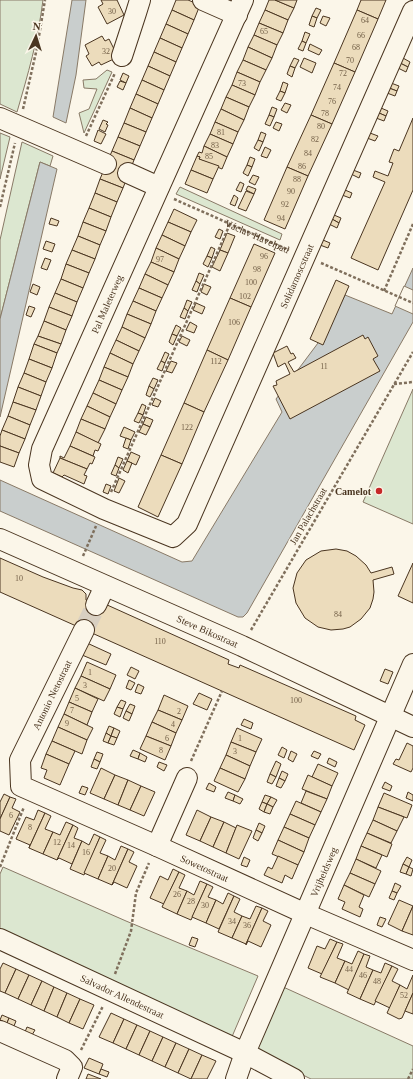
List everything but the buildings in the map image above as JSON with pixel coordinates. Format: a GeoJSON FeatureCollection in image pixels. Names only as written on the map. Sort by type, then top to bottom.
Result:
{"type":"FeatureCollection","features":[{"type":"Feature","properties":{"kind":"street"},"geometry":{"type":"LineString","coordinates":[[122,56],[140,0]]}},
{"type":"Feature","properties":{"kind":"street"},"geometry":{"type":"LineString","coordinates":[[203,0],[240,7]]}},
{"type":"Feature","properties":{"kind":"street","name":"Pal Maleterweg"},"geometry":{"type":"LineString","coordinates":[[173,537],[102,512],[42,479],[39,465],[42,449],[240,7]]}},
{"type":"Feature","properties":{"kind":"street","name":"Solidarnoscstraat"},"geometry":{"type":"LineString","coordinates":[[173,537],[187,524],[413,11]]}},
{"type":"Feature","properties":{"kind":"street"},"geometry":{"type":"LineString","coordinates":[[0,118],[106,164]]}},
{"type":"Feature","properties":{"kind":"street"},"geometry":{"type":"LineString","coordinates":[[128,173],[159,187]]}},
{"type":"Feature","properties":{"kind":"street","name":"Steve Bikostraat"},"geometry":{"type":"LineString","coordinates":[[0,539],[242,646],[413,727]]}},
{"type":"Feature","properties":{"kind":"street"},"geometry":{"type":"LineString","coordinates":[[96,605],[106,586]]}},
{"type":"Feature","properties":{"kind":"street","name":"Antonio Netostraat"},"geometry":{"type":"LineString","coordinates":[[20,760],[84,630]]}},
{"type":"Feature","properties":{"kind":"street","name":"Vrijheidsweg"},"geometry":{"type":"LineString","coordinates":[[236,1079],[245,1053],[413,664]]}},
{"type":"Feature","properties":{"kind":"street","name":"Sowetostraat"},"geometry":{"type":"LineString","coordinates":[[20,760],[21,786],[306,914],[413,960]]}},
{"type":"Feature","properties":{"kind":"street"},"geometry":{"type":"LineString","coordinates":[[157,846],[187,778]]}},
{"type":"Feature","properties":{"kind":"street","name":"Salvador Allendestraat"},"geometry":{"type":"LineString","coordinates":[[0,939],[245,1053],[294,1079]]}},
{"type":"Feature","properties":{"kind":"street"},"geometry":{"type":"LineString","coordinates":[[0,1031],[65,1060],[69,1073]]}},
{"type":"Feature","properties":{"kind":"path"},"geometry":{"type":"LineString","coordinates":[[0,207],[37,48],[45,0]]}},
{"type":"Feature","properties":{"kind":"path"},"geometry":{"type":"LineString","coordinates":[[79,152],[122,56]]}},
{"type":"Feature","properties":{"kind":"path","name":"Václav Havelpad"},"geometry":{"type":"LineString","coordinates":[[159,187],[164,194],[413,303]]}},
{"type":"Feature","properties":{"kind":"path"},"geometry":{"type":"LineString","coordinates":[[83,556],[230,224]]}},
{"type":"Feature","properties":{"kind":"path"},"geometry":{"type":"LineString","coordinates":[[384,290],[413,224]]}},
{"type":"Feature","properties":{"kind":"path","name":"Jan Palachstraat"},"geometry":{"type":"LineString","coordinates":[[242,646],[413,352]]}},
{"type":"Feature","properties":{"kind":"path"},"geometry":{"type":"LineString","coordinates":[[394,384],[413,382]]}},
{"type":"Feature","properties":{"kind":"path"},"geometry":{"type":"LineString","coordinates":[[187,778],[186,774],[222,691]]}},
{"type":"Feature","properties":{"kind":"path"},"geometry":{"type":"LineString","coordinates":[[0,867],[31,790]]}},
{"type":"Feature","properties":{"kind":"path"},"geometry":{"type":"LineString","coordinates":[[69,1073],[102,1008],[131,931],[136,893],[157,846]]}},
{"type":"Feature","properties":{"kind":"path"},"geometry":{"type":"LineString","coordinates":[[408,1079],[413,1069]]}},
{"type":"Feature","properties":{"kind":"green space"},"geometry":{"type":"Polygon","coordinates":[[[0,0],[43,0],[29,70],[17,112],[0,104],[0,0]]]}},
{"type":"Feature","properties":{"kind":"green space"},"geometry":{"type":"Polygon","coordinates":[[[107,70],[112,72],[84,133],[79,113],[89,109],[97,89],[84,88],[83,80],[96,79],[107,70]]]}},
{"type":"Feature","properties":{"kind":"green space"},"geometry":{"type":"Polygon","coordinates":[[[0,133],[10,137],[0,179],[0,133]]]}},
{"type":"Feature","properties":{"kind":"green space"},"geometry":{"type":"Polygon","coordinates":[[[22,142],[53,156],[50,166],[40,162],[0,319],[0,240],[22,142]]]}},
{"type":"Feature","properties":{"kind":"green space"},"geometry":{"type":"Polygon","coordinates":[[[180,187],[282,234],[280,240],[176,194],[180,187]]]}},
{"type":"Feature","properties":{"kind":"green space"},"geometry":{"type":"Polygon","coordinates":[[[413,389],[413,524],[363,502],[413,389]]]}},
{"type":"Feature","properties":{"kind":"green space"},"geometry":{"type":"Polygon","coordinates":[[[3,867],[126,921],[258,976],[231,1039],[0,931],[0,874],[3,867]]]}},
{"type":"Feature","properties":{"kind":"green space"},"geometry":{"type":"Polygon","coordinates":[[[281,986],[413,1046],[413,1079],[311,1079],[254,1051],[281,986]]]}},
{"type":"Feature","properties":{"kind":"shaded area"},"geometry":{"type":"Polygon","coordinates":[[[72,0],[86,0],[76,75],[66,123],[53,117],[72,0]]]}},
{"type":"Feature","properties":{"kind":"shaded area"},"geometry":{"type":"Polygon","coordinates":[[[40,162],[57,169],[0,417],[0,319],[40,162]]]}},
{"type":"Feature","properties":{"kind":"shaded area"},"geometry":{"type":"Polygon","coordinates":[[[413,268],[413,322],[247,613],[243,617],[238,617],[0,511],[0,480],[182,562],[192,561],[282,412],[276,399],[324,335],[345,295],[392,314],[413,268]]]}},
{"type":"Feature","properties":{"kind":"pier"},"geometry":{"type":"Polygon","coordinates":[[[404,286],[413,290],[413,314],[395,306],[404,286]]]}},
{"type":"Feature","properties":{"kind":"tunnel"},"geometry":{"type":"LineString","coordinates":[[84,630],[96,605]]}},
{"type":"Feature","properties":{"kind":"place","name":"Camelot"},"geometry":{"type":"Point","coordinates":[379,491]}}]}
